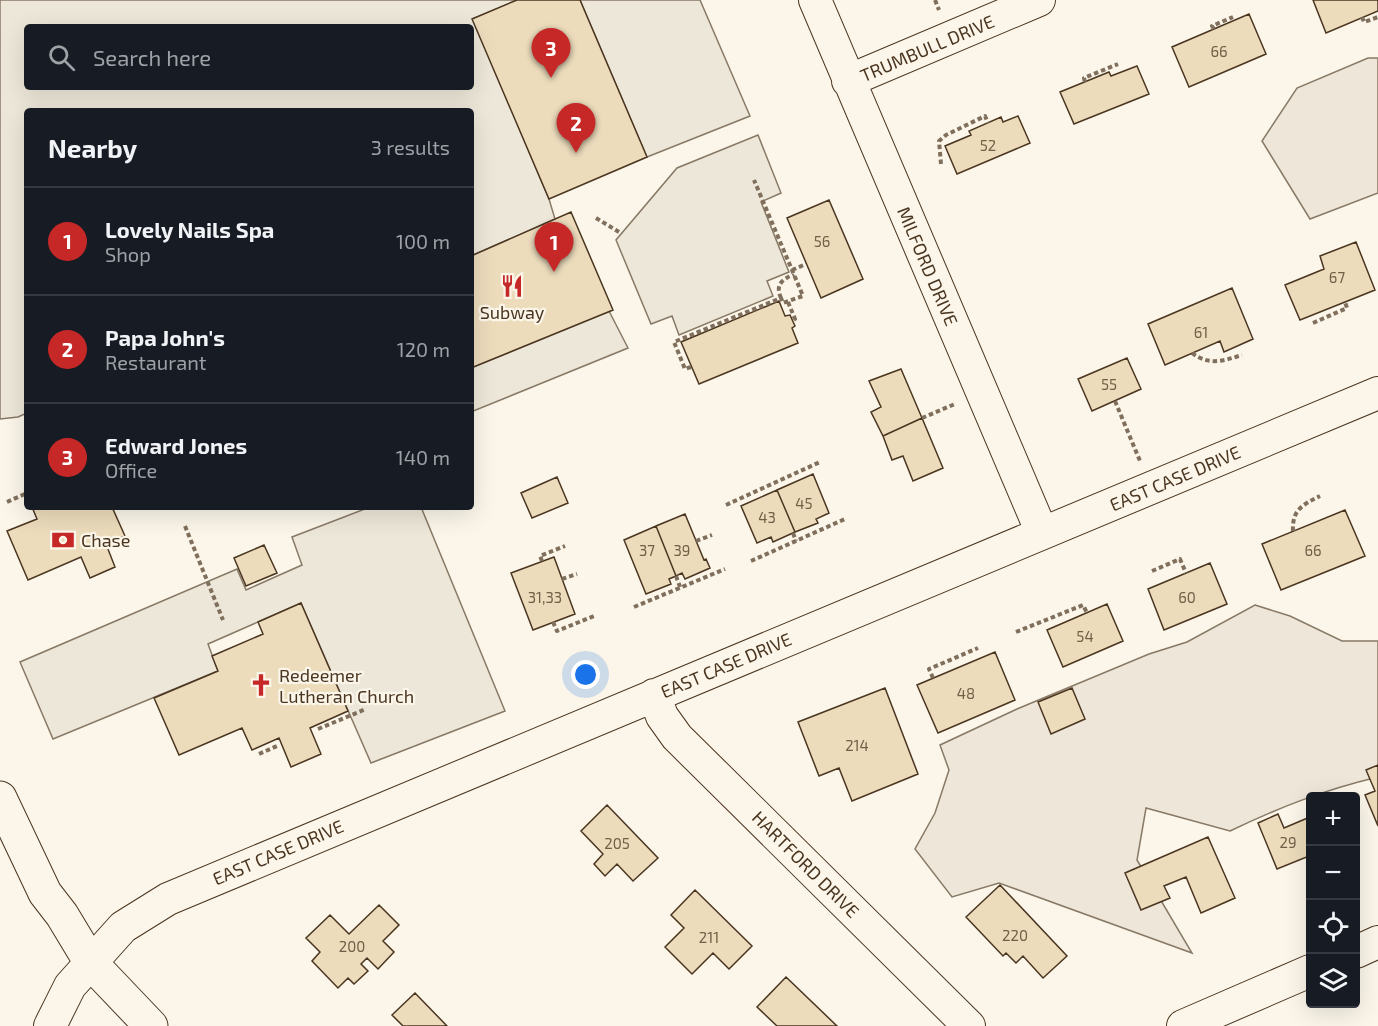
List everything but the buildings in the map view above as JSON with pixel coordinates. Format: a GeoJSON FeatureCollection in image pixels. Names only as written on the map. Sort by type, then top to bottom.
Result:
{"type":"FeatureCollection","features":[{"type":"Feature","properties":{"kind":"main road"},"geometry":{"type":"LineString","coordinates":[[0,798],[45,893],[62,915],[91,963],[151,1026]]}},
{"type":"Feature","properties":{"kind":"street","name":"MILFORD DRIVE"},"geometry":{"type":"LineString","coordinates":[[815,0],[1042,533]]}},
{"type":"Feature","properties":{"kind":"street","name":"TRUMBULL DRIVE"},"geometry":{"type":"LineString","coordinates":[[848,81],[1039,0]]}},
{"type":"Feature","properties":{"kind":"street","name":"EAST CASE DRIVE"},"geometry":{"type":"LineString","coordinates":[[50,1026],[70,986],[123,927],[168,899],[1378,393]]}},
{"type":"Feature","properties":{"kind":"street","name":"HARTFORD DRIVE"},"geometry":{"type":"LineString","coordinates":[[654,695],[662,716],[677,737],[969,1026]]}},
{"type":"Feature","properties":{"kind":"street"},"geometry":{"type":"LineString","coordinates":[[1360,950],[1378,942]]}},
{"type":"Feature","properties":{"kind":"street"},"geometry":{"type":"LineString","coordinates":[[1183,1026],[1306,973]]}},
{"type":"Feature","properties":{"kind":"path"},"geometry":{"type":"LineString","coordinates":[[934,0],[939,11]]}},
{"type":"Feature","properties":{"kind":"path"},"geometry":{"type":"LineString","coordinates":[[1214,29],[1212,26],[1233,17]]}},
{"type":"Feature","properties":{"kind":"path"},"geometry":{"type":"LineString","coordinates":[[1362,18],[1364,22],[1378,17]]}},
{"type":"Feature","properties":{"kind":"path"},"geometry":{"type":"LineString","coordinates":[[1085,82],[1084,78],[1118,64]]}},
{"type":"Feature","properties":{"kind":"path"},"geometry":{"type":"LineString","coordinates":[[941,164],[939,141],[946,135],[985,116],[988,123]]}},
{"type":"Feature","properties":{"kind":"path"},"geometry":{"type":"LineString","coordinates":[[754,180],[793,272],[803,296],[783,303],[778,291],[779,284],[793,272],[806,264]]}},
{"type":"Feature","properties":{"kind":"path"},"geometry":{"type":"LineString","coordinates":[[596,218],[619,232]]}},
{"type":"Feature","properties":{"kind":"path"},"geometry":{"type":"LineString","coordinates":[[691,367],[685,369],[674,342],[781,298]]}},
{"type":"Feature","properties":{"kind":"path"},"geometry":{"type":"LineString","coordinates":[[788,302],[795,319],[792,320]]}},
{"type":"Feature","properties":{"kind":"path"},"geometry":{"type":"LineString","coordinates":[[1313,323],[1347,308],[1345,302]]}},
{"type":"Feature","properties":{"kind":"path"},"geometry":{"type":"LineString","coordinates":[[1192,353],[1201,360],[1214,362],[1242,355]]}},
{"type":"Feature","properties":{"kind":"path"},"geometry":{"type":"LineString","coordinates":[[922,418],[982,393]]}},
{"type":"Feature","properties":{"kind":"path"},"geometry":{"type":"LineString","coordinates":[[1115,401],[1140,461]]}},
{"type":"Feature","properties":{"kind":"path"},"geometry":{"type":"LineString","coordinates":[[726,505],[820,462]]}},
{"type":"Feature","properties":{"kind":"path"},"geometry":{"type":"LineString","coordinates":[[774,483],[777,490]]}},
{"type":"Feature","properties":{"kind":"path"},"geometry":{"type":"LineString","coordinates":[[7,502],[24,494]]}},
{"type":"Feature","properties":{"kind":"path"},"geometry":{"type":"LineString","coordinates":[[1293,531],[1292,518],[1299,509],[1320,496]]}},
{"type":"Feature","properties":{"kind":"path"},"geometry":{"type":"LineString","coordinates":[[751,561],[845,519]]}},
{"type":"Feature","properties":{"kind":"path"},"geometry":{"type":"LineString","coordinates":[[185,526],[223,620]]}},
{"type":"Feature","properties":{"kind":"path"},"geometry":{"type":"LineString","coordinates":[[793,533],[796,541]]}},
{"type":"Feature","properties":{"kind":"path"},"geometry":{"type":"LineString","coordinates":[[696,541],[712,535]]}},
{"type":"Feature","properties":{"kind":"path"},"geometry":{"type":"LineString","coordinates":[[542,561],[540,556],[565,546]]}},
{"type":"Feature","properties":{"kind":"path"},"geometry":{"type":"LineString","coordinates":[[1152,571],[1180,559],[1186,573]]}},
{"type":"Feature","properties":{"kind":"path"},"geometry":{"type":"LineString","coordinates":[[634,607],[726,569]]}},
{"type":"Feature","properties":{"kind":"path"},"geometry":{"type":"LineString","coordinates":[[562,579],[577,574]]}},
{"type":"Feature","properties":{"kind":"path"},"geometry":{"type":"LineString","coordinates":[[676,576],[681,587]]}},
{"type":"Feature","properties":{"kind":"path"},"geometry":{"type":"LineString","coordinates":[[1016,632],[1083,605],[1087,613]]}},
{"type":"Feature","properties":{"kind":"path"},"geometry":{"type":"LineString","coordinates":[[553,622],[557,631],[594,616]]}},
{"type":"Feature","properties":{"kind":"path"},"geometry":{"type":"LineString","coordinates":[[933,678],[929,669],[978,648]]}},
{"type":"Feature","properties":{"kind":"path"},"geometry":{"type":"LineString","coordinates":[[318,729],[366,709]]}},
{"type":"Feature","properties":{"kind":"path"},"geometry":{"type":"LineString","coordinates":[[259,754],[277,746]]}},
{"type":"Feature","properties":{"kind":"shaded area"},"geometry":{"type":"Polygon","coordinates":[[[0,0],[517,0],[473,19],[549,199],[555,219],[474,255],[474,108],[24,108],[24,414],[0,419],[0,0]]]}},
{"type":"Feature","properties":{"kind":"shaded area"},"geometry":{"type":"Polygon","coordinates":[[[580,0],[700,0],[750,116],[647,157],[580,0]]]}},
{"type":"Feature","properties":{"kind":"shaded area"},"geometry":{"type":"Polygon","coordinates":[[[1368,58],[1378,58],[1378,193],[1310,219],[1262,141],[1297,88],[1368,58]]]}},
{"type":"Feature","properties":{"kind":"shaded area"},"geometry":{"type":"Polygon","coordinates":[[[758,135],[781,193],[761,202],[789,272],[767,281],[773,296],[679,335],[672,316],[651,324],[616,240],[677,168],[758,135]]]}},
{"type":"Feature","properties":{"kind":"shaded area"},"geometry":{"type":"Polygon","coordinates":[[[609,311],[628,348],[474,411],[474,367],[609,311]]]}},
{"type":"Feature","properties":{"kind":"shaded area"},"geometry":{"type":"Polygon","coordinates":[[[362,510],[422,510],[505,711],[371,763],[301,603],[208,644],[218,671],[53,739],[20,662],[237,569],[246,590],[302,565],[292,537],[362,510]]]}},
{"type":"Feature","properties":{"kind":"shaded area"},"geometry":{"type":"Polygon","coordinates":[[[1255,605],[1290,616],[1342,641],[1378,641],[1378,777],[1327,792],[1306,792],[1306,799],[1230,831],[1146,808],[1137,860],[1192,953],[999,883],[952,897],[915,849],[935,813],[949,770],[940,745],[1017,709],[1149,654],[1187,642],[1255,605]]]}},
{"type":"Feature","properties":{"kind":"place","name":"Edward Jones"},"geometry":{"type":"Point","coordinates":[551,78]}},
{"type":"Feature","properties":{"kind":"place","name":"Papa John's"},"geometry":{"type":"Point","coordinates":[576,153]}},
{"type":"Feature","properties":{"kind":"place","name":"Lovely Nails Spa"},"geometry":{"type":"Point","coordinates":[554,272]}},
{"type":"Feature","properties":{"kind":"place","name":"Subway"},"geometry":{"type":"Point","coordinates":[512,286]}},
{"type":"Feature","properties":{"kind":"place","name":"Chase"},"geometry":{"type":"Point","coordinates":[63,540]}},
{"type":"Feature","properties":{"kind":"place","name":"Redeemer Lutheran Church"},"geometry":{"type":"Point","coordinates":[261,685]}}]}
